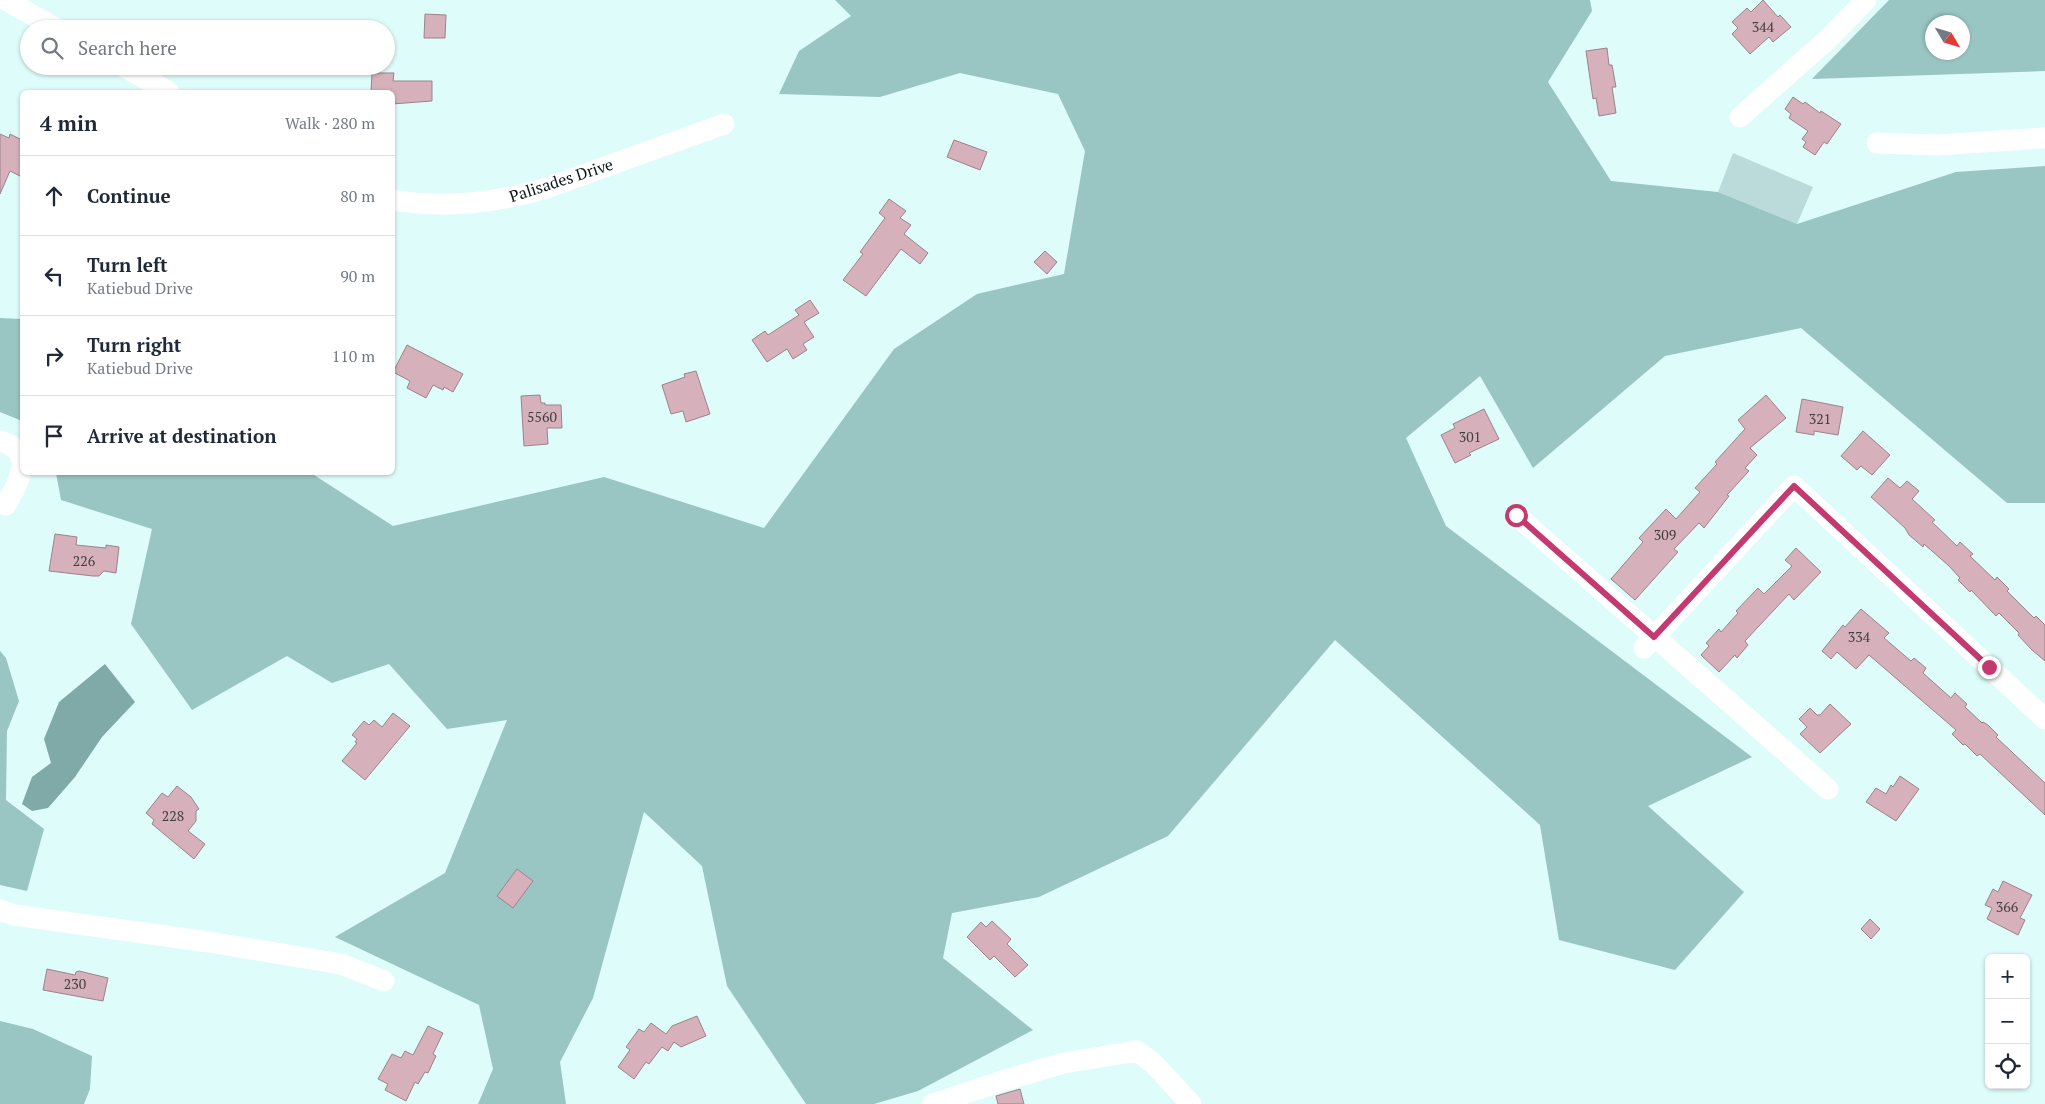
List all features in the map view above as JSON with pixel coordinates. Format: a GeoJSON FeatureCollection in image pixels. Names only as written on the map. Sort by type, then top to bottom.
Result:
{"type":"FeatureCollection","features":[{"type":"Feature","properties":{"kind":"street"},"geometry":{"type":"LineString","coordinates":[[6,0],[41,20]]}},
{"type":"Feature","properties":{"kind":"street"},"geometry":{"type":"LineString","coordinates":[[1740,117],[1828,39],[1866,0]]}},
{"type":"Feature","properties":{"kind":"street"},"geometry":{"type":"LineString","coordinates":[[139,75],[165,90]]}},
{"type":"Feature","properties":{"kind":"street","name":"Palisades Drive"},"geometry":{"type":"LineString","coordinates":[[395,200],[446,205],[482,203],[518,197],[724,124]]}},
{"type":"Feature","properties":{"kind":"street"},"geometry":{"type":"LineString","coordinates":[[1877,143],[1937,145],[2045,138]]}},
{"type":"Feature","properties":{"kind":"street"},"geometry":{"type":"LineString","coordinates":[[0,441],[15,448],[20,454]]}},
{"type":"Feature","properties":{"kind":"street"},"geometry":{"type":"LineString","coordinates":[[6,505],[20,472]]}},
{"type":"Feature","properties":{"kind":"street"},"geometry":{"type":"LineString","coordinates":[[1649,643],[1794,486],[2045,719]]}},
{"type":"Feature","properties":{"kind":"street"},"geometry":{"type":"LineString","coordinates":[[1516,515],[1649,643],[1828,789]]}},
{"type":"Feature","properties":{"kind":"street"},"geometry":{"type":"LineString","coordinates":[[0,910],[14,915],[43,920],[209,942],[341,964],[384,981]]}},
{"type":"Feature","properties":{"kind":"street"},"geometry":{"type":"LineString","coordinates":[[933,1104],[1064,1063],[1138,1051],[1153,1063],[1191,1104]]}},
{"type":"Feature","properties":{"kind":"shaded area"},"geometry":{"type":"Polygon","coordinates":[[[835,0],[1590,0],[1592,11],[1548,82],[1611,181],[1718,192],[1797,224],[1956,172],[2045,166],[2045,503],[2007,503],[1801,328],[1665,356],[1533,468],[1480,376],[1406,438],[1446,526],[1752,757],[1648,806],[1744,892],[1675,970],[1559,940],[1540,825],[1335,640],[1168,836],[1039,897],[952,913],[943,958],[1033,1030],[918,1091],[874,1104],[806,1104],[727,986],[702,866],[644,812],[593,998],[560,1062],[566,1104],[478,1104],[493,1069],[479,1005],[335,937],[445,873],[507,720],[447,729],[389,664],[332,683],[287,656],[192,710],[131,624],[152,529],[61,500],[56,475],[314,475],[393,526],[604,477],[764,528],[894,349],[977,294],[1064,274],[1085,151],[1058,94],[960,73],[880,97],[779,94],[799,51],[851,16],[835,0]]]}},
{"type":"Feature","properties":{"kind":"shaded area"},"geometry":{"type":"Polygon","coordinates":[[[1889,0],[2045,0],[2045,71],[1812,79],[1889,0]]]}},
{"type":"Feature","properties":{"kind":"shaded area"},"geometry":{"type":"Polygon","coordinates":[[[1733,153],[1813,187],[1797,224],[1718,192],[1733,153]]]}},
{"type":"Feature","properties":{"kind":"shaded area"},"geometry":{"type":"Polygon","coordinates":[[[0,318],[20,319],[20,420],[0,412],[0,318]]]}},
{"type":"Feature","properties":{"kind":"shaded area"},"geometry":{"type":"Polygon","coordinates":[[[0,651],[6,658],[19,701],[7,731],[6,800],[44,829],[27,891],[0,885],[0,651]]]}},
{"type":"Feature","properties":{"kind":"shaded area"},"geometry":{"type":"Polygon","coordinates":[[[105,664],[135,702],[102,737],[75,777],[48,808],[32,811],[22,804],[32,777],[51,763],[44,739],[59,702],[105,664]]]}},
{"type":"Feature","properties":{"kind":"shaded area"},"geometry":{"type":"Polygon","coordinates":[[[0,1021],[33,1029],[92,1056],[90,1089],[84,1104],[0,1104],[0,1021]]]}},
{"type":"Feature","properties":{"kind":"building"},"geometry":{"type":"Polygon","coordinates":[[[1763,0],[1778,17],[1780,15],[1791,27],[1773,42],[1769,37],[1750,54],[1732,34],[1738,28],[1732,22],[1747,8],[1751,12],[1763,0]]]}},
{"type":"Feature","properties":{"kind":"building"},"geometry":{"type":"Polygon","coordinates":[[[425,14],[446,15],[445,38],[424,38],[425,14]]]}},
{"type":"Feature","properties":{"kind":"building"},"geometry":{"type":"Polygon","coordinates":[[[1607,48],[1609,65],[1612,65],[1616,87],[1612,87],[1616,113],[1599,116],[1596,98],[1593,99],[1586,51],[1607,48]]]}},
{"type":"Feature","properties":{"kind":"building"},"geometry":{"type":"Polygon","coordinates":[[[372,75],[394,75],[393,81],[432,81],[432,101],[395,104],[395,90],[371,90],[372,75]]]}},
{"type":"Feature","properties":{"kind":"building"},"geometry":{"type":"Polygon","coordinates":[[[1793,97],[1803,104],[1805,102],[1820,113],[1821,111],[1841,124],[1827,144],[1824,142],[1815,155],[1803,147],[1806,142],[1802,139],[1808,131],[1789,118],[1791,114],[1785,109],[1793,97]]]}},
{"type":"Feature","properties":{"kind":"building"},"geometry":{"type":"Polygon","coordinates":[[[0,134],[9,138],[10,134],[20,139],[20,176],[10,171],[0,194],[0,134]]]}},
{"type":"Feature","properties":{"kind":"building"},"geometry":{"type":"Polygon","coordinates":[[[954,140],[987,152],[980,170],[947,157],[954,140]]]}},
{"type":"Feature","properties":{"kind":"building"},"geometry":{"type":"Polygon","coordinates":[[[889,199],[906,211],[900,218],[911,225],[904,234],[928,253],[920,264],[901,249],[866,296],[843,280],[863,254],[860,252],[885,218],[879,213],[889,199]]]}},
{"type":"Feature","properties":{"kind":"building"},"geometry":{"type":"Polygon","coordinates":[[[1045,251],[1057,262],[1047,274],[1034,262],[1045,251]]]}},
{"type":"Feature","properties":{"kind":"building"},"geometry":{"type":"Polygon","coordinates":[[[810,300],[819,313],[804,322],[814,337],[803,344],[807,350],[793,359],[787,349],[767,362],[752,340],[765,331],[768,335],[799,315],[795,310],[810,300]]]}},
{"type":"Feature","properties":{"kind":"building"},"geometry":{"type":"Polygon","coordinates":[[[407,345],[463,374],[453,392],[444,387],[443,390],[433,385],[426,398],[407,388],[410,381],[395,373],[395,368],[407,345]]]}},
{"type":"Feature","properties":{"kind":"building"},"geometry":{"type":"Polygon","coordinates":[[[696,371],[710,414],[686,422],[683,411],[671,414],[662,385],[685,377],[684,374],[696,371]]]}},
{"type":"Feature","properties":{"kind":"building"},"geometry":{"type":"Polygon","coordinates":[[[540,395],[541,403],[545,403],[545,405],[561,405],[562,428],[547,428],[548,444],[524,446],[521,396],[540,395]]]}},
{"type":"Feature","properties":{"kind":"building"},"geometry":{"type":"Polygon","coordinates":[[[1766,395],[1786,418],[1750,448],[1757,455],[1745,468],[1749,471],[1727,495],[1729,496],[1704,528],[1699,523],[1674,549],[1678,552],[1635,600],[1611,579],[1643,542],[1639,538],[1666,509],[1676,519],[1700,492],[1695,488],[1717,464],[1715,462],[1745,429],[1738,420],[1766,395]]]}},
{"type":"Feature","properties":{"kind":"building"},"geometry":{"type":"Polygon","coordinates":[[[1802,399],[1843,407],[1838,435],[1814,431],[1814,435],[1796,432],[1802,399]]]}},
{"type":"Feature","properties":{"kind":"building"},"geometry":{"type":"Polygon","coordinates":[[[1484,409],[1499,439],[1469,453],[1471,455],[1455,463],[1441,435],[1455,428],[1453,424],[1484,409]]]}},
{"type":"Feature","properties":{"kind":"building"},"geometry":{"type":"Polygon","coordinates":[[[1863,431],[1890,455],[1872,475],[1861,466],[1857,470],[1841,456],[1863,431]]]}},
{"type":"Feature","properties":{"kind":"building"},"geometry":{"type":"Polygon","coordinates":[[[1888,478],[1900,488],[1907,481],[1919,491],[1912,499],[1935,520],[1932,522],[1957,546],[1960,542],[1973,554],[1970,556],[1995,580],[1997,577],[2009,589],[2007,591],[2034,618],[2036,616],[2045,625],[2045,661],[2032,650],[2018,635],[2019,633],[1999,613],[1996,616],[1971,590],[1970,592],[1958,580],[1960,578],[1949,566],[1924,544],[1923,547],[1909,535],[1905,528],[1871,497],[1888,478]]]}},
{"type":"Feature","properties":{"kind":"building"},"geometry":{"type":"Polygon","coordinates":[[[55,534],[77,537],[76,545],[106,548],[106,545],[119,547],[116,573],[104,571],[99,576],[93,576],[49,571],[55,534]]]}},
{"type":"Feature","properties":{"kind":"building"},"geometry":{"type":"Polygon","coordinates":[[[1796,548],[1821,572],[1794,600],[1789,594],[1745,641],[1748,645],[1737,658],[1735,655],[1719,672],[1701,655],[1709,646],[1706,643],[1719,629],[1721,632],[1738,613],[1736,611],[1758,588],[1764,594],[1792,566],[1785,560],[1796,548]]]}},
{"type":"Feature","properties":{"kind":"building"},"geometry":{"type":"Polygon","coordinates":[[[1861,609],[1889,633],[1884,638],[1911,661],[1914,658],[1926,668],[1923,673],[1951,698],[1955,693],[1967,704],[1965,707],[1982,723],[1988,725],[1998,735],[1996,737],[2045,783],[2045,815],[1980,754],[1977,756],[1965,744],[1963,745],[1952,734],[1956,730],[1869,655],[1856,669],[1837,652],[1831,659],[1822,651],[1843,625],[1845,627],[1861,609]]]}},
{"type":"Feature","properties":{"kind":"building"},"geometry":{"type":"Polygon","coordinates":[[[1830,704],[1851,724],[1820,753],[1800,734],[1807,727],[1799,719],[1810,708],[1817,715],[1820,715],[1830,704]]]}},
{"type":"Feature","properties":{"kind":"building"},"geometry":{"type":"Polygon","coordinates":[[[393,713],[410,726],[365,780],[342,761],[357,743],[355,742],[357,739],[352,735],[364,721],[369,725],[374,720],[382,727],[393,713]]]}},
{"type":"Feature","properties":{"kind":"building"},"geometry":{"type":"Polygon","coordinates":[[[1900,776],[1919,789],[1896,821],[1866,802],[1876,788],[1886,794],[1891,785],[1893,787],[1900,776]]]}},
{"type":"Feature","properties":{"kind":"building"},"geometry":{"type":"Polygon","coordinates":[[[177,786],[191,797],[199,809],[196,811],[196,821],[188,831],[205,844],[194,859],[152,824],[154,820],[146,813],[162,793],[168,797],[177,786]]]}},
{"type":"Feature","properties":{"kind":"building"},"geometry":{"type":"Polygon","coordinates":[[[517,869],[533,881],[513,908],[497,896],[517,869]]]}},
{"type":"Feature","properties":{"kind":"building"},"geometry":{"type":"Polygon","coordinates":[[[2003,881],[2032,895],[2020,918],[2025,920],[2018,935],[1987,919],[1992,908],[1985,905],[1993,889],[1998,892],[2003,881]]]}},
{"type":"Feature","properties":{"kind":"building"},"geometry":{"type":"Polygon","coordinates":[[[1870,919],[1880,929],[1871,939],[1861,929],[1870,919]]]}},
{"type":"Feature","properties":{"kind":"building"},"geometry":{"type":"Polygon","coordinates":[[[992,921],[1011,939],[1007,944],[1028,965],[1015,977],[994,956],[990,960],[967,937],[981,922],[986,927],[992,921]]]}},
{"type":"Feature","properties":{"kind":"building"},"geometry":{"type":"Polygon","coordinates":[[[47,969],[75,975],[79,971],[108,978],[103,1001],[43,990],[47,969]]]}},
{"type":"Feature","properties":{"kind":"building"},"geometry":{"type":"Polygon","coordinates":[[[697,1016],[706,1036],[681,1047],[674,1042],[668,1051],[662,1047],[649,1064],[646,1062],[634,1079],[618,1067],[630,1050],[626,1047],[639,1029],[644,1032],[651,1023],[666,1034],[672,1026],[697,1016]]]}},
{"type":"Feature","properties":{"kind":"building"},"geometry":{"type":"Polygon","coordinates":[[[428,1026],[443,1033],[433,1054],[436,1056],[428,1073],[425,1072],[418,1084],[415,1082],[406,1101],[385,1090],[388,1084],[378,1079],[392,1054],[401,1058],[405,1051],[413,1055],[428,1026]]]}},
{"type":"Feature","properties":{"kind":"building"},"geometry":{"type":"Polygon","coordinates":[[[1020,1089],[1024,1104],[998,1104],[996,1096],[1020,1089]]]}},
{"type":"Feature","properties":{"kind":"route"},"geometry":{"type":"LineString","coordinates":[[1516,515],[1654,637],[1794,486],[1989,667]]}}]}
